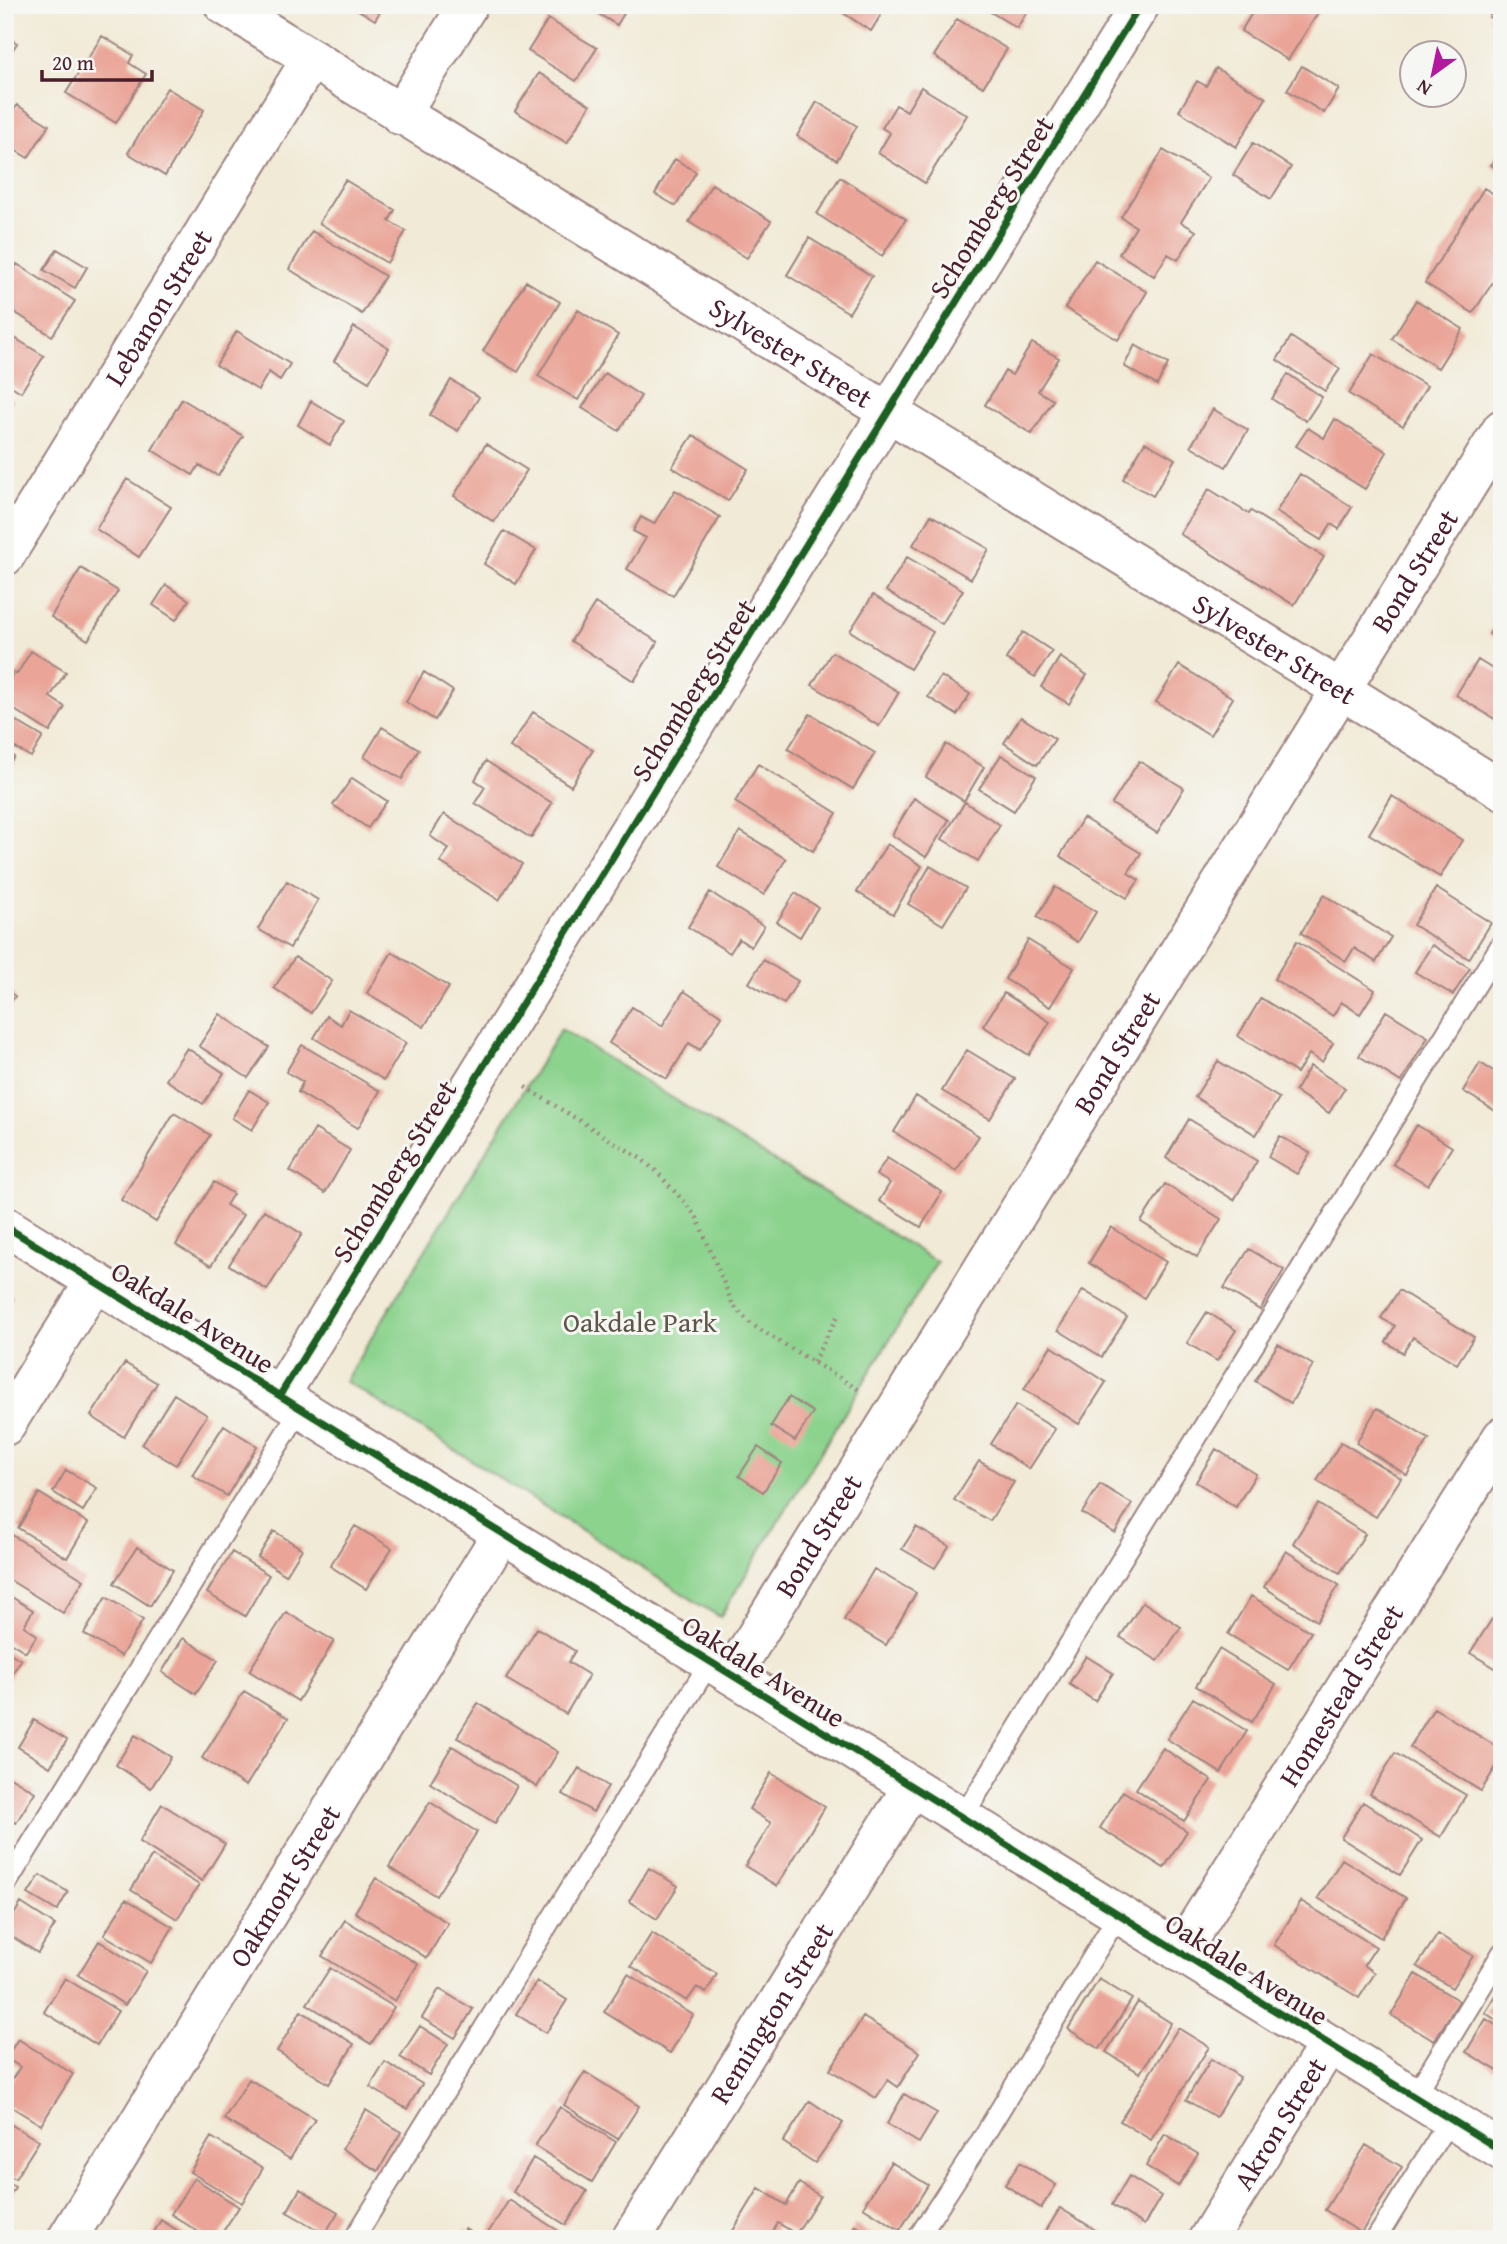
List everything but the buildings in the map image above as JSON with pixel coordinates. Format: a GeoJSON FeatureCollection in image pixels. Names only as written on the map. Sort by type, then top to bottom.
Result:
{"type":"FeatureCollection","features":[{"type":"Feature","properties":{"kind":"street","name":"Sylvester Street"},"geometry":{"type":"LineString","coordinates":[[224,5],[1502,790]]}},
{"type":"Feature","properties":{"kind":"street"},"geometry":{"type":"LineString","coordinates":[[400,115],[468,5]]}},
{"type":"Feature","properties":{"kind":"street","name":"Schomberg Street"},"geometry":{"type":"LineString","coordinates":[[290,1402],[889,413],[1140,5]]}},
{"type":"Feature","properties":{"kind":"street","name":"Lebanon Street"},"geometry":{"type":"LineString","coordinates":[[5,556],[312,60]]}},
{"type":"Feature","properties":{"kind":"street","name":"Bond Street"},"geometry":{"type":"LineString","coordinates":[[721,1669],[1502,429]]}},
{"type":"Feature","properties":{"kind":"street","name":"Oakdale Avenue"},"geometry":{"type":"LineString","coordinates":[[5,1226],[1502,2151]]}},
{"type":"Feature","properties":{"kind":"street"},"geometry":{"type":"LineString","coordinates":[[5,1426],[95,1281]]}},
{"type":"Feature","properties":{"kind":"street","name":"Homestead Street"},"geometry":{"type":"LineString","coordinates":[[1180,1953],[1502,1437]]}},
{"type":"Feature","properties":{"kind":"street","name":"Oakmont Street"},"geometry":{"type":"LineString","coordinates":[[67,2239],[502,1533]]}},
{"type":"Feature","properties":{"kind":"street","name":"Remington Street"},"geometry":{"type":"LineString","coordinates":[[631,2239],[912,1787]]}},
{"type":"Feature","properties":{"kind":"street","name":"Akron Street"},"geometry":{"type":"LineString","coordinates":[[1208,2239],[1328,2044]]}},
{"type":"Feature","properties":{"kind":"lane"},"geometry":{"type":"LineString","coordinates":[[962,1818],[1502,943]]}},
{"type":"Feature","properties":{"kind":"lane"},"geometry":{"type":"LineString","coordinates":[[5,1886],[290,1402]]}},
{"type":"Feature","properties":{"kind":"lane"},"geometry":{"type":"LineString","coordinates":[[354,2239],[721,1669]]}},
{"type":"Feature","properties":{"kind":"lane"},"geometry":{"type":"LineString","coordinates":[[917,2239],[1119,1914]]}},
{"type":"Feature","properties":{"kind":"lane"},"geometry":{"type":"LineString","coordinates":[[1414,2097],[1502,1953]]}},
{"type":"Feature","properties":{"kind":"lane"},"geometry":{"type":"LineString","coordinates":[[1376,2239],[1450,2119]]}},
{"type":"Feature","properties":{"kind":"path"},"geometry":{"type":"LineString","coordinates":[[525,1087],[640,1158],[656,1171],[697,1219],[733,1305],[751,1324],[859,1390]]}},
{"type":"Feature","properties":{"kind":"path"},"geometry":{"type":"LineString","coordinates":[[813,1362],[839,1314]]}},
{"type":"Feature","properties":{"kind":"green space","name":"Oakdale Park"},"geometry":{"type":"Polygon","coordinates":[[[561,1029],[937,1262],[720,1617],[345,1381],[561,1029]]]}},
{"type":"Feature","properties":{"kind":"cycle path"},"geometry":{"type":"LineString","coordinates":[[280,1395],[1140,5]]}},
{"type":"Feature","properties":{"kind":"cycle path"},"geometry":{"type":"LineString","coordinates":[[5,1226],[1502,2151]]}}]}
